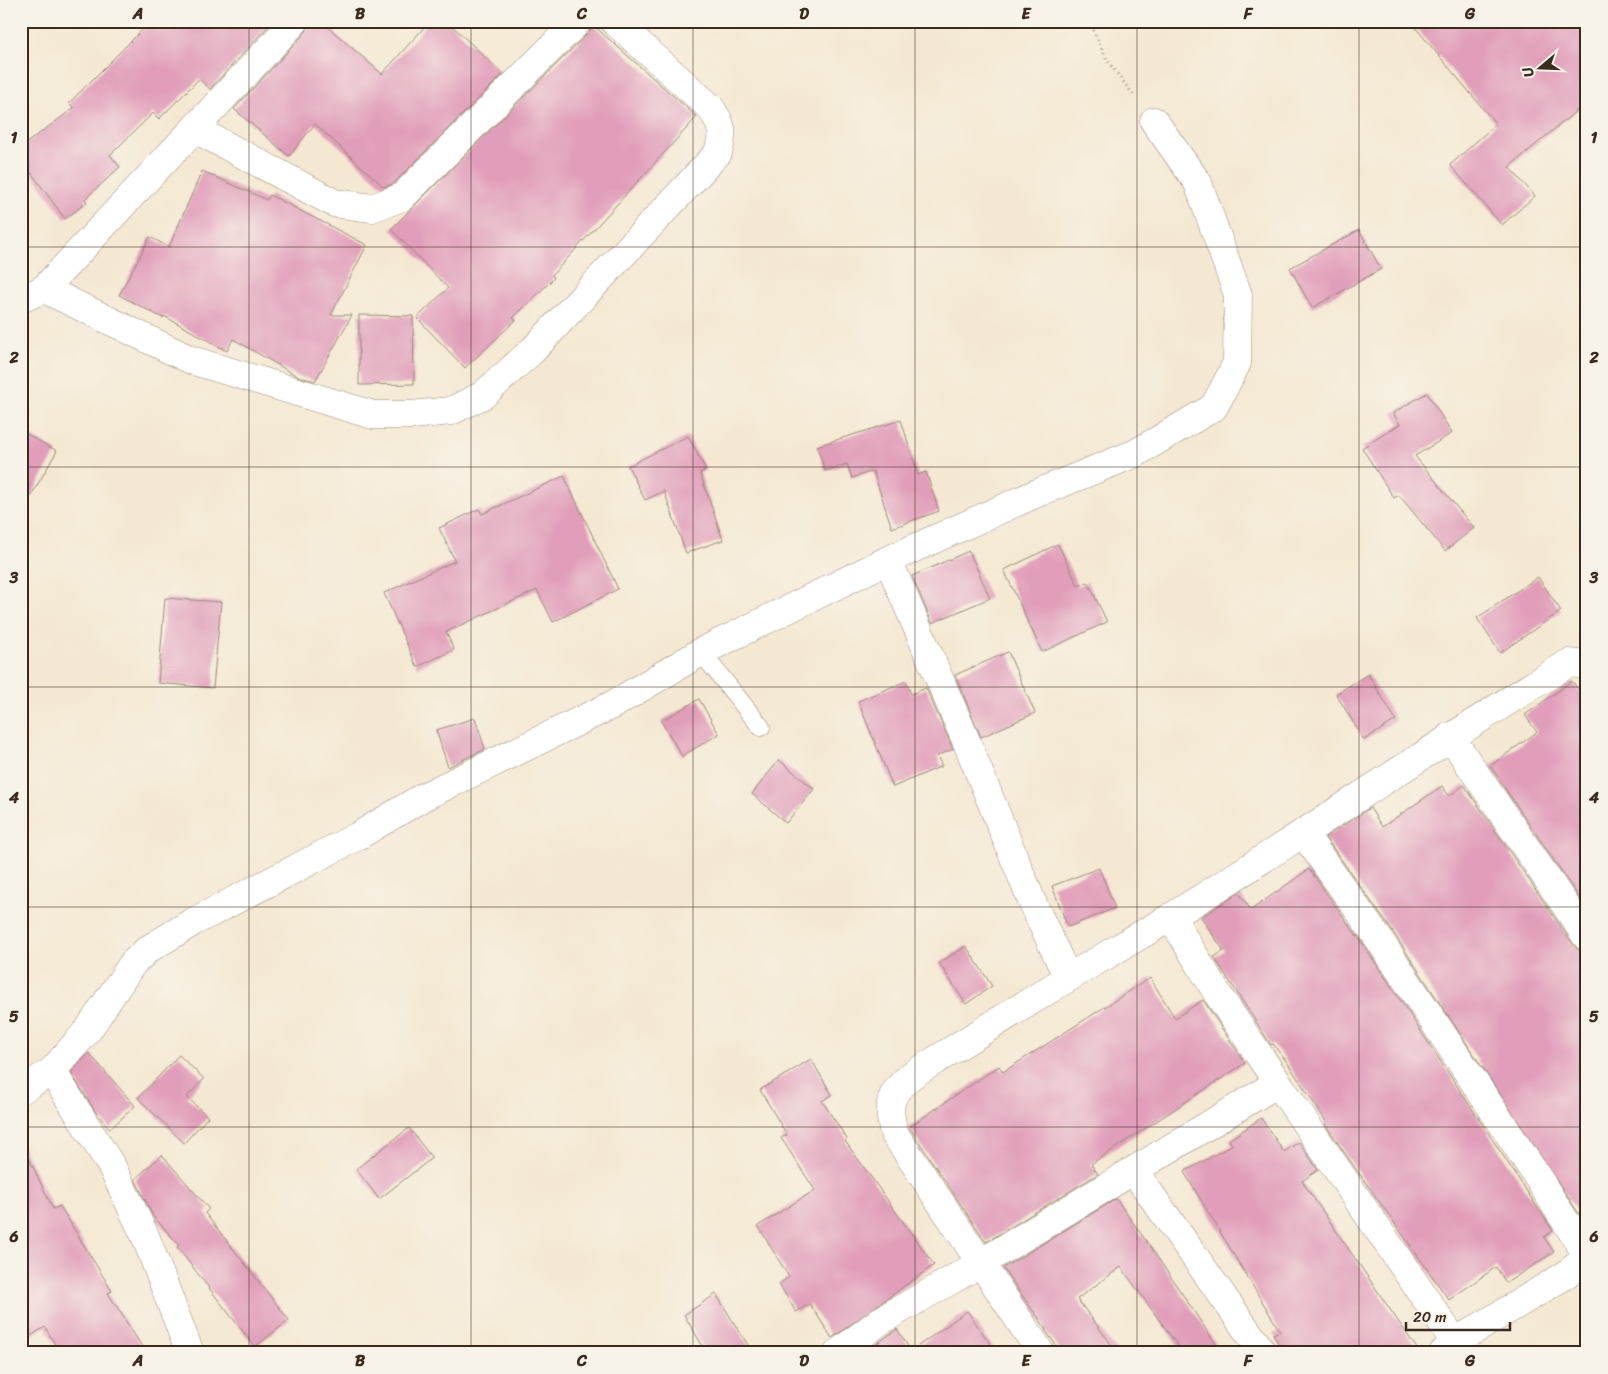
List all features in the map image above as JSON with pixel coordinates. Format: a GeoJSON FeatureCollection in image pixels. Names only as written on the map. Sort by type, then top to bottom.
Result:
{"type":"FeatureCollection","features":[{"type":"Feature","properties":{"kind":"street"},"geometry":{"type":"LineString","coordinates":[[295,21],[195,129],[33,294],[200,363],[373,415],[412,415],[451,411],[483,396],[533,350],[718,153],[723,134],[718,118],[710,108],[614,21]]}},
{"type":"Feature","properties":{"kind":"street"},"geometry":{"type":"LineString","coordinates":[[195,129],[334,203],[372,208],[402,197],[578,21]]}},
{"type":"Feature","properties":{"kind":"street"},"geometry":{"type":"LineString","coordinates":[[21,1090],[52,1072],[88,1030],[133,963],[147,950],[193,922],[358,836],[423,797],[614,704],[701,652],[888,560],[1035,494],[1136,453],[1214,407],[1237,363],[1238,295],[1198,183],[1154,121]]}},
{"type":"Feature","properties":{"kind":"street"},"geometry":{"type":"LineString","coordinates":[[888,560],[968,744],[1033,904],[1068,978]]}},
{"type":"Feature","properties":{"kind":"street"},"geometry":{"type":"LineString","coordinates":[[1041,1353],[894,1133],[890,1116],[896,1088],[915,1073],[1304,834],[1450,736],[1569,663],[1587,665]]}},
{"type":"Feature","properties":{"kind":"street"},"geometry":{"type":"LineString","coordinates":[[1450,736],[1587,937]]}},
{"type":"Feature","properties":{"kind":"street"},"geometry":{"type":"LineString","coordinates":[[1171,917],[1219,996],[1278,1083],[1449,1348],[1564,1276],[1587,1256],[1531,1166],[1378,938],[1304,834]]}},
{"type":"Feature","properties":{"kind":"street"},"geometry":{"type":"LineString","coordinates":[[52,1072],[116,1176],[146,1238],[190,1353]]}},
{"type":"Feature","properties":{"kind":"street"},"geometry":{"type":"LineString","coordinates":[[838,1353],[880,1321],[981,1263],[1278,1083]]}},
{"type":"Feature","properties":{"kind":"street"},"geometry":{"type":"LineString","coordinates":[[1134,1171],[1262,1353]]}},
{"type":"Feature","properties":{"kind":"lane"},"geometry":{"type":"LineString","coordinates":[[701,652],[761,727]]}},
{"type":"Feature","properties":{"kind":"path"},"geometry":{"type":"LineString","coordinates":[[1089,21],[1107,60],[1154,121]]}},
{"type":"Feature","properties":{"kind":"building"},"geometry":{"type":"Polygon","coordinates":[[[151,21],[273,21],[210,89],[199,79],[159,119],[153,113],[110,155],[120,167],[85,199],[87,202],[65,219],[21,159],[21,147],[74,108],[69,103],[151,21]]]}},
{"type":"Feature","properties":{"kind":"building"},"geometry":{"type":"Polygon","coordinates":[[[310,21],[321,21],[382,74],[430,21],[447,21],[503,74],[393,184],[384,187],[315,124],[289,156],[234,109],[306,32],[310,21]]]}},
{"type":"Feature","properties":{"kind":"building"},"geometry":{"type":"Polygon","coordinates":[[[1410,21],[1587,21],[1587,102],[1509,167],[1535,196],[1502,225],[1450,165],[1496,124],[1410,21]]]}},
{"type":"Feature","properties":{"kind":"building"},"geometry":{"type":"Polygon","coordinates":[[[593,25],[697,117],[552,275],[554,278],[513,318],[516,320],[465,368],[417,318],[448,288],[391,229],[589,32],[593,25]]]}},
{"type":"Feature","properties":{"kind":"building"},"geometry":{"type":"Polygon","coordinates":[[[202,171],[267,200],[270,195],[367,245],[331,315],[352,315],[315,381],[297,376],[233,339],[227,351],[164,316],[163,318],[119,295],[150,237],[169,247],[202,171]]]}},
{"type":"Feature","properties":{"kind":"building"},"geometry":{"type":"Polygon","coordinates":[[[1359,230],[1381,269],[1312,308],[1290,268],[1359,230]]]}},
{"type":"Feature","properties":{"kind":"building"},"geometry":{"type":"Polygon","coordinates":[[[359,315],[413,316],[414,384],[359,385],[359,315]]]}},
{"type":"Feature","properties":{"kind":"building"},"geometry":{"type":"Polygon","coordinates":[[[1427,393],[1452,433],[1415,456],[1474,528],[1445,551],[1399,495],[1394,498],[1362,448],[1400,424],[1393,413],[1427,393]]]}},
{"type":"Feature","properties":{"kind":"building"},"geometry":{"type":"Polygon","coordinates":[[[901,420],[918,475],[926,472],[939,511],[892,528],[873,471],[852,478],[847,464],[825,471],[817,446],[901,420]]]}},
{"type":"Feature","properties":{"kind":"building"},"geometry":{"type":"Polygon","coordinates":[[[21,431],[57,451],[21,513],[21,431]]]}},
{"type":"Feature","properties":{"kind":"building"},"geometry":{"type":"Polygon","coordinates":[[[688,436],[706,470],[700,473],[723,540],[686,553],[664,491],[645,500],[628,466],[688,436]]]}},
{"type":"Feature","properties":{"kind":"building"},"geometry":{"type":"Polygon","coordinates":[[[564,476],[618,589],[553,622],[537,590],[446,632],[454,650],[417,667],[384,593],[455,561],[439,528],[479,509],[482,514],[564,476]]]}},
{"type":"Feature","properties":{"kind":"building"},"geometry":{"type":"Polygon","coordinates":[[[1058,544],[1078,586],[1088,582],[1107,622],[1042,652],[1004,570],[1058,544]]]}},
{"type":"Feature","properties":{"kind":"building"},"geometry":{"type":"Polygon","coordinates":[[[969,551],[990,598],[932,623],[912,576],[969,551]]]}},
{"type":"Feature","properties":{"kind":"building"},"geometry":{"type":"Polygon","coordinates":[[[1538,577],[1561,611],[1500,653],[1477,618],[1538,577]]]}},
{"type":"Feature","properties":{"kind":"building"},"geometry":{"type":"Polygon","coordinates":[[[165,598],[221,602],[213,688],[158,683],[165,598]]]}},
{"type":"Feature","properties":{"kind":"building"},"geometry":{"type":"Polygon","coordinates":[[[1008,652],[1035,713],[981,737],[955,675],[1008,652]]]}},
{"type":"Feature","properties":{"kind":"building"},"geometry":{"type":"Polygon","coordinates":[[[1368,674],[1396,720],[1364,740],[1336,694],[1368,674]]]}},
{"type":"Feature","properties":{"kind":"building"},"geometry":{"type":"Polygon","coordinates":[[[906,681],[911,694],[926,688],[953,749],[937,756],[942,766],[893,787],[858,701],[906,681]]]}},
{"type":"Feature","properties":{"kind":"building"},"geometry":{"type":"Polygon","coordinates":[[[1572,681],[1587,701],[1587,909],[1490,766],[1537,732],[1525,715],[1572,681]]]}},
{"type":"Feature","properties":{"kind":"building"},"geometry":{"type":"Polygon","coordinates":[[[699,699],[719,734],[682,756],[661,721],[699,699]]]}},
{"type":"Feature","properties":{"kind":"building"},"geometry":{"type":"Polygon","coordinates":[[[475,718],[485,749],[448,767],[436,730],[475,718]]]}},
{"type":"Feature","properties":{"kind":"building"},"geometry":{"type":"Polygon","coordinates":[[[779,760],[814,789],[786,823],[752,794],[779,760]]]}},
{"type":"Feature","properties":{"kind":"building"},"geometry":{"type":"Polygon","coordinates":[[[1464,785],[1574,946],[1580,951],[1587,952],[1587,1209],[1579,1214],[1391,929],[1325,837],[1370,808],[1382,827],[1442,786],[1449,796],[1464,785]]]}},
{"type":"Feature","properties":{"kind":"building"},"geometry":{"type":"Polygon","coordinates":[[[1099,868],[1115,908],[1068,927],[1052,886],[1099,868]]]}},
{"type":"Feature","properties":{"kind":"building"},"geometry":{"type":"Polygon","coordinates":[[[1309,869],[1365,947],[1553,1231],[1544,1237],[1554,1252],[1506,1283],[1496,1267],[1449,1300],[1344,1152],[1287,1062],[1273,1044],[1271,1045],[1214,957],[1224,951],[1201,917],[1239,893],[1251,910],[1309,869]]]}},
{"type":"Feature","properties":{"kind":"building"},"geometry":{"type":"Polygon","coordinates":[[[966,946],[992,986],[966,1004],[939,963],[966,946]]]}},
{"type":"Feature","properties":{"kind":"building"},"geometry":{"type":"Polygon","coordinates":[[[1150,978],[1175,1018],[1203,1000],[1245,1063],[1091,1164],[1098,1174],[986,1242],[909,1127],[999,1066],[1003,1072],[1150,978]]]}},
{"type":"Feature","properties":{"kind":"building"},"geometry":{"type":"Polygon","coordinates":[[[89,1053],[135,1106],[110,1129],[97,1114],[71,1073],[89,1053]]]}},
{"type":"Feature","properties":{"kind":"building"},"geometry":{"type":"Polygon","coordinates":[[[179,1055],[204,1079],[187,1097],[208,1117],[184,1143],[138,1098],[179,1055]]]}},
{"type":"Feature","properties":{"kind":"building"},"geometry":{"type":"Polygon","coordinates":[[[811,1059],[832,1095],[822,1101],[847,1139],[845,1141],[934,1265],[832,1338],[810,1304],[796,1312],[779,1284],[789,1277],[758,1226],[815,1190],[781,1138],[787,1135],[760,1090],[811,1059]]]}},
{"type":"Feature","properties":{"kind":"building"},"geometry":{"type":"Polygon","coordinates":[[[1261,1118],[1284,1152],[1299,1142],[1318,1170],[1302,1181],[1420,1353],[1284,1353],[1273,1334],[1280,1331],[1184,1172],[1232,1145],[1229,1140],[1261,1118]]]}},
{"type":"Feature","properties":{"kind":"building"},"geometry":{"type":"Polygon","coordinates":[[[409,1128],[432,1158],[379,1199],[356,1169],[409,1128]]]}},
{"type":"Feature","properties":{"kind":"building"},"geometry":{"type":"Polygon","coordinates":[[[21,1142],[53,1209],[60,1206],[112,1291],[108,1293],[146,1353],[60,1353],[45,1327],[21,1342],[21,1142]]]}},
{"type":"Feature","properties":{"kind":"building"},"geometry":{"type":"Polygon","coordinates":[[[162,1155],[209,1209],[205,1213],[289,1320],[255,1347],[177,1247],[179,1245],[153,1216],[135,1179],[162,1155]]]}},
{"type":"Feature","properties":{"kind":"building"},"geometry":{"type":"Polygon","coordinates":[[[1116,1199],[1222,1353],[1183,1353],[1121,1267],[1077,1299],[1118,1353],[1062,1353],[1045,1330],[1003,1268],[1116,1199]]]}},
{"type":"Feature","properties":{"kind":"building"},"geometry":{"type":"Polygon","coordinates":[[[716,1294],[753,1353],[707,1353],[684,1315],[716,1294]]]}},
{"type":"Feature","properties":{"kind":"building"},"geometry":{"type":"Polygon","coordinates":[[[967,1311],[997,1353],[864,1353],[897,1329],[911,1351],[967,1311]]]}}]}
